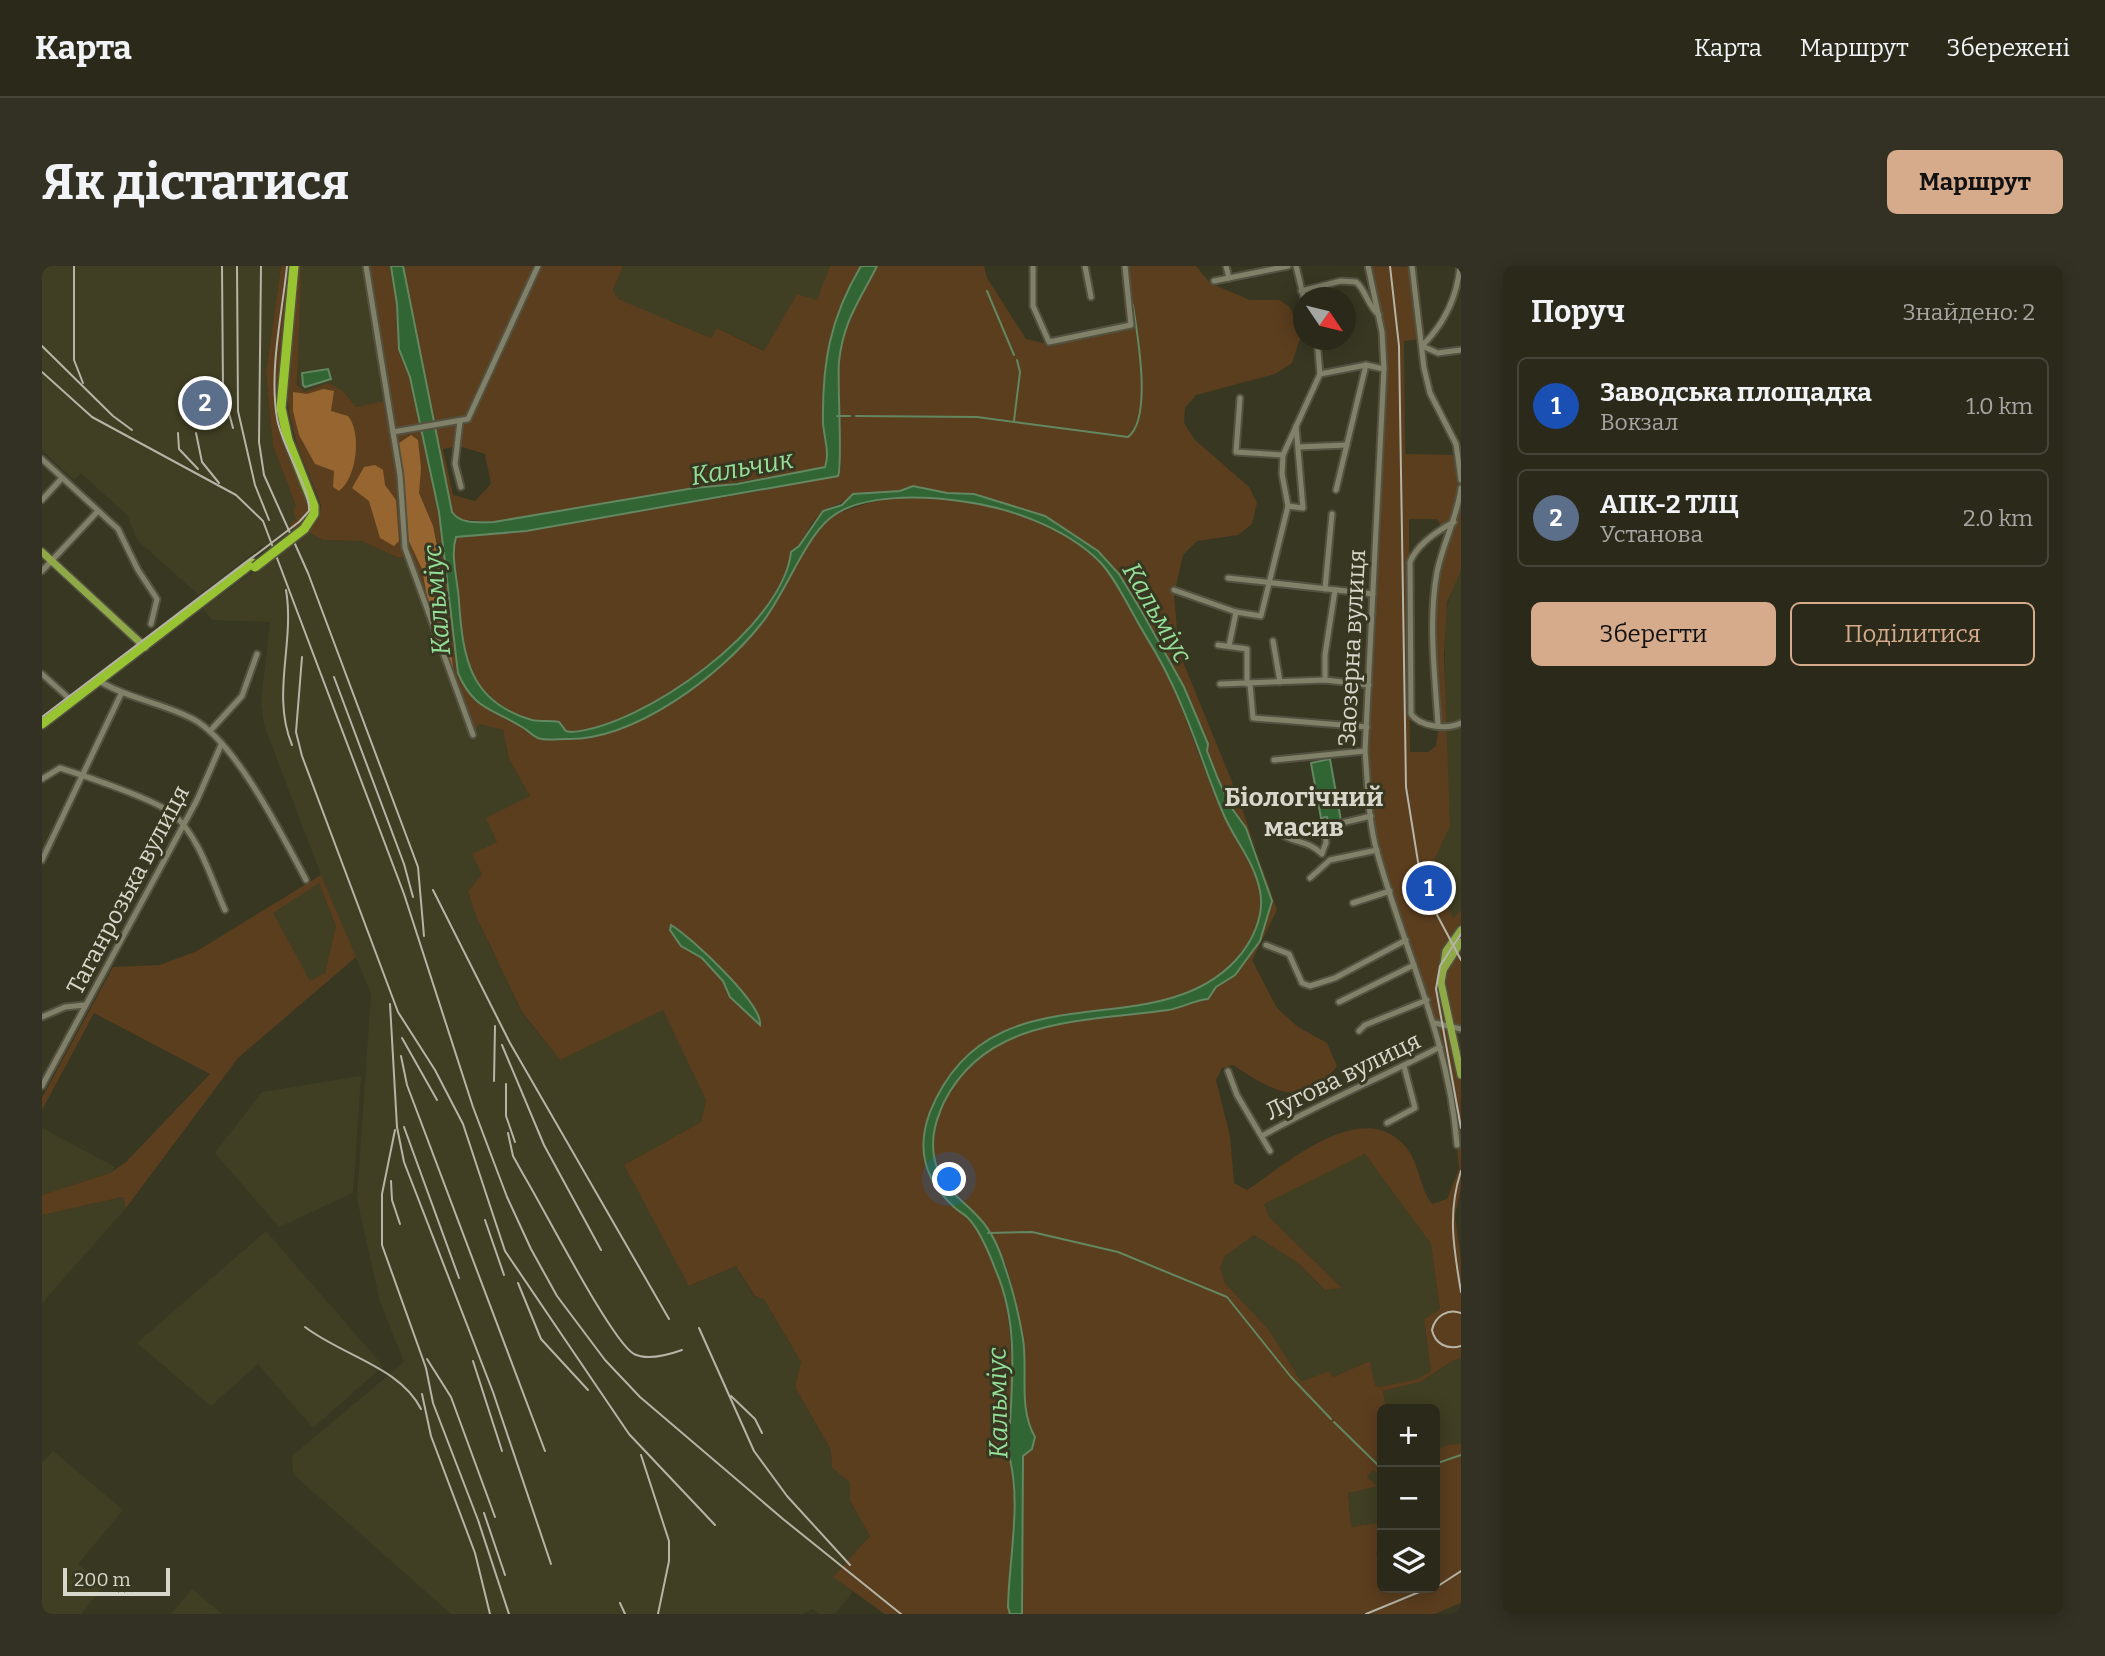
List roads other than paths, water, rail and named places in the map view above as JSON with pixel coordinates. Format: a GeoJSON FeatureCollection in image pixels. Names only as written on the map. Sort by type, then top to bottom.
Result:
{"type":"FeatureCollection","features":[{"type":"Feature","properties":{"kind":"highway"},"geometry":{"type":"LineString","coordinates":[[42,724],[311,519],[313,501],[288,440],[281,401],[293,266]]}},
{"type":"Feature","properties":{"kind":"main road"},"geometry":{"type":"LineString","coordinates":[[42,552],[145,647]]}},
{"type":"Feature","properties":{"kind":"main road"},"geometry":{"type":"LineString","coordinates":[[1461,930],[1446,951],[1441,974],[1442,995],[1460,1061],[1461,1075]]}},
{"type":"Feature","properties":{"kind":"main road"},"geometry":{"type":"LineString","coordinates":[[1441,974],[1461,942]]}},
{"type":"Feature","properties":{"kind":"street"},"geometry":{"type":"LineString","coordinates":[[366,266],[402,493],[401,525],[405,548],[474,735]]}},
{"type":"Feature","properties":{"kind":"street"},"geometry":{"type":"LineString","coordinates":[[393,432],[468,419],[538,266]]}},
{"type":"Feature","properties":{"kind":"street"},"geometry":{"type":"LineString","coordinates":[[1033,266],[1034,306],[1049,342],[1131,325],[1125,266]]}},
{"type":"Feature","properties":{"kind":"street"},"geometry":{"type":"LineString","coordinates":[[1085,266],[1091,297]]}},
{"type":"Feature","properties":{"kind":"street"},"geometry":{"type":"LineString","coordinates":[[1226,266],[1229,278]]}},
{"type":"Feature","properties":{"kind":"street"},"geometry":{"type":"LineString","coordinates":[[1214,281],[1288,266]]}},
{"type":"Feature","properties":{"kind":"street"},"geometry":{"type":"LineString","coordinates":[[1296,266],[1300,287]]}},
{"type":"Feature","properties":{"kind":"street","name":"Заозерна вулиця"},"geometry":{"type":"LineString","coordinates":[[1368,266],[1379,315],[1384,369],[1365,751],[1371,816],[1377,850],[1435,1023],[1454,1098],[1458,1145]]}},
{"type":"Feature","properties":{"kind":"street"},"geometry":{"type":"LineString","coordinates":[[1412,266],[1430,393],[1456,444],[1461,480]]}},
{"type":"Feature","properties":{"kind":"street"},"geometry":{"type":"LineString","coordinates":[[1422,346],[1434,334],[1456,296],[1460,266]]}},
{"type":"Feature","properties":{"kind":"street"},"geometry":{"type":"LineString","coordinates":[[1317,287],[1341,281],[1356,282],[1368,304],[1379,315]]}},
{"type":"Feature","properties":{"kind":"street"},"geometry":{"type":"LineString","coordinates":[[1422,346],[1438,353],[1461,350]]}},
{"type":"Feature","properties":{"kind":"street"},"geometry":{"type":"LineString","coordinates":[[1174,590],[1236,612],[1261,616],[1267,582],[1288,506],[1282,474],[1283,455],[1320,374],[1318,350]]}},
{"type":"Feature","properties":{"kind":"street"},"geometry":{"type":"LineString","coordinates":[[1336,490],[1366,365]]}},
{"type":"Feature","properties":{"kind":"street"},"geometry":{"type":"LineString","coordinates":[[1320,374],[1366,365],[1384,369]]}},
{"type":"Feature","properties":{"kind":"street"},"geometry":{"type":"LineString","coordinates":[[1240,398],[1236,452],[1283,455]]}},
{"type":"Feature","properties":{"kind":"street"},"geometry":{"type":"LineString","coordinates":[[460,421],[455,464],[461,487]]}},
{"type":"Feature","properties":{"kind":"street"},"geometry":{"type":"LineString","coordinates":[[1288,506],[1303,508],[1296,426]]}},
{"type":"Feature","properties":{"kind":"street"},"geometry":{"type":"LineString","coordinates":[[1299,447],[1347,445]]}},
{"type":"Feature","properties":{"kind":"street"},"geometry":{"type":"LineString","coordinates":[[42,459],[118,529],[138,570],[157,598],[150,624]]}},
{"type":"Feature","properties":{"kind":"street"},"geometry":{"type":"LineString","coordinates":[[43,498],[62,478]]}},
{"type":"Feature","properties":{"kind":"street"},"geometry":{"type":"LineString","coordinates":[[1438,725],[1434,600],[1437,570],[1454,522],[1461,488]]}},
{"type":"Feature","properties":{"kind":"street"},"geometry":{"type":"LineString","coordinates":[[42,571],[98,511]]}},
{"type":"Feature","properties":{"kind":"street"},"geometry":{"type":"LineString","coordinates":[[1325,589],[1332,514]]}},
{"type":"Feature","properties":{"kind":"street"},"geometry":{"type":"LineString","coordinates":[[1454,522],[1436,531],[1429,542],[1415,550],[1410,562],[1411,714],[1421,722],[1454,727],[1461,723]]}},
{"type":"Feature","properties":{"kind":"street"},"geometry":{"type":"LineString","coordinates":[[1228,578],[1373,594]]}},
{"type":"Feature","properties":{"kind":"street"},"geometry":{"type":"LineString","coordinates":[[1325,680],[1326,643],[1335,590]]}},
{"type":"Feature","properties":{"kind":"street"},"geometry":{"type":"LineString","coordinates":[[1229,646],[1236,612]]}},
{"type":"Feature","properties":{"kind":"street"},"geometry":{"type":"LineString","coordinates":[[1273,641],[1280,682]]}},
{"type":"Feature","properties":{"kind":"street"},"geometry":{"type":"LineString","coordinates":[[1217,645],[1247,649],[1252,718],[1367,727]]}},
{"type":"Feature","properties":{"kind":"street"},"geometry":{"type":"LineString","coordinates":[[210,732],[242,696],[257,654]]}},
{"type":"Feature","properties":{"kind":"street"},"geometry":{"type":"LineString","coordinates":[[42,674],[72,701]]}},
{"type":"Feature","properties":{"kind":"street"},"geometry":{"type":"LineString","coordinates":[[1220,684],[1325,680],[1368,685]]}},
{"type":"Feature","properties":{"kind":"street"},"geometry":{"type":"LineString","coordinates":[[99,681],[121,694],[185,715],[210,732],[261,797],[306,880]]}},
{"type":"Feature","properties":{"kind":"street"},"geometry":{"type":"LineString","coordinates":[[42,860],[121,694]]}},
{"type":"Feature","properties":{"kind":"street","name":"Таганрозька вулиця"},"geometry":{"type":"LineString","coordinates":[[42,1086],[202,791],[221,745]]}},
{"type":"Feature","properties":{"kind":"street"},"geometry":{"type":"LineString","coordinates":[[1274,760],[1365,751]]}},
{"type":"Feature","properties":{"kind":"street"},"geometry":{"type":"LineString","coordinates":[[42,779],[59,768],[170,812],[193,839],[225,910]]}},
{"type":"Feature","properties":{"kind":"street"},"geometry":{"type":"LineString","coordinates":[[1322,853],[1326,843],[1325,827],[1371,816]]}},
{"type":"Feature","properties":{"kind":"street"},"geometry":{"type":"LineString","coordinates":[[1284,836],[1296,842],[1312,844],[1330,860]]}},
{"type":"Feature","properties":{"kind":"street"},"geometry":{"type":"LineString","coordinates":[[1310,878],[1330,860],[1377,850]]}},
{"type":"Feature","properties":{"kind":"street"},"geometry":{"type":"LineString","coordinates":[[1353,903],[1390,891]]}},
{"type":"Feature","properties":{"kind":"street"},"geometry":{"type":"LineString","coordinates":[[1266,945],[1289,954],[1302,983],[1310,986],[1335,978],[1406,940]]}},
{"type":"Feature","properties":{"kind":"street"},"geometry":{"type":"LineString","coordinates":[[1339,1002],[1414,965]]}},
{"type":"Feature","properties":{"kind":"street"},"geometry":{"type":"LineString","coordinates":[[1359,1031],[1364,1025],[1427,1000]]}},
{"type":"Feature","properties":{"kind":"street"},"geometry":{"type":"LineString","coordinates":[[42,1017],[65,1007],[85,1005]]}},
{"type":"Feature","properties":{"kind":"street"},"geometry":{"type":"LineString","coordinates":[[1435,1023],[1461,1029]]}},
{"type":"Feature","properties":{"kind":"street","name":"Лугова вулиця"},"geometry":{"type":"LineString","coordinates":[[1262,1136],[1440,1047]]}},
{"type":"Feature","properties":{"kind":"street"},"geometry":{"type":"LineString","coordinates":[[1387,1123],[1415,1108],[1404,1066]]}},
{"type":"Feature","properties":{"kind":"street","name":"Лугова вулиця"},"geometry":{"type":"LineString","coordinates":[[1228,1070],[1237,1095],[1270,1151]]}},
{"type":"Feature","properties":{"kind":"waterway"},"geometry":{"type":"LineString","coordinates":[[987,291],[1014,355]]}},
{"type":"Feature","properties":{"kind":"waterway"},"geometry":{"type":"LineString","coordinates":[[856,416],[977,417],[1128,437],[1136,427],[1142,394],[1133,305]]}},
{"type":"Feature","properties":{"kind":"waterway"},"geometry":{"type":"LineString","coordinates":[[1014,421],[1020,372],[1017,360]]}},
{"type":"Feature","properties":{"kind":"waterway"},"geometry":{"type":"LineString","coordinates":[[837,416],[850,416]]}},
{"type":"Feature","properties":{"kind":"waterway"},"geometry":{"type":"LineString","coordinates":[[988,1233],[1032,1232],[1118,1252],[1227,1297],[1291,1377],[1331,1419]]}},
{"type":"Feature","properties":{"kind":"waterway"},"geometry":{"type":"LineString","coordinates":[[1334,1422],[1380,1467]]}},
{"type":"Feature","properties":{"kind":"waterway"},"geometry":{"type":"LineString","coordinates":[[1440,1462],[1461,1455]]}},
{"type":"Feature","properties":{"kind":"tram line"},"geometry":{"type":"LineString","coordinates":[[42,717],[299,522],[309,511],[305,491],[280,429],[275,400],[275,362],[287,266]]}},
{"type":"Feature","properties":{"kind":"tram line"},"geometry":{"type":"LineString","coordinates":[[1461,934],[1440,966],[1436,989],[1461,1128]]}},
{"type":"Feature","properties":{"kind":"tram line"},"geometry":{"type":"LineString","coordinates":[[1461,1171],[1453,1217],[1461,1292]]}},
{"type":"Feature","properties":{"kind":"tram line"},"geometry":{"type":"LineString","coordinates":[[1461,1313],[1443,1314],[1432,1330],[1442,1345],[1461,1346]]}},
{"type":"Feature","properties":{"kind":"railway"},"geometry":{"type":"LineString","coordinates":[[74,266],[74,360],[83,383]]}},
{"type":"Feature","properties":{"kind":"railway"},"geometry":{"type":"LineString","coordinates":[[222,266],[223,391],[233,428]]}},
{"type":"Feature","properties":{"kind":"railway"},"geometry":{"type":"LineString","coordinates":[[237,266],[238,411],[255,485],[269,520]]}},
{"type":"Feature","properties":{"kind":"railway"},"geometry":{"type":"LineString","coordinates":[[261,266],[259,442],[264,475],[308,573],[418,867],[424,936]]}},
{"type":"Feature","properties":{"kind":"railway"},"geometry":{"type":"LineString","coordinates":[[1390,266],[1399,346],[1406,787],[1419,868],[1435,911],[1461,960]]}},
{"type":"Feature","properties":{"kind":"railway"},"geometry":{"type":"LineString","coordinates":[[42,346],[113,416],[132,430]]}},
{"type":"Feature","properties":{"kind":"railway"},"geometry":{"type":"LineString","coordinates":[[42,372],[92,417],[236,495],[263,521],[404,894],[473,1107],[507,1197],[557,1296],[605,1360],[640,1397],[783,1519],[901,1614]]}},
{"type":"Feature","properties":{"kind":"railway"},"geometry":{"type":"LineString","coordinates":[[178,433],[179,449],[198,469]]}},
{"type":"Feature","properties":{"kind":"railway"},"geometry":{"type":"LineString","coordinates":[[196,433],[202,462],[219,483]]}},
{"type":"Feature","properties":{"kind":"railway"},"geometry":{"type":"LineString","coordinates":[[286,590],[288,629],[283,707],[292,745]]}},
{"type":"Feature","properties":{"kind":"railway"},"geometry":{"type":"LineString","coordinates":[[302,657],[296,732],[302,756],[398,1012],[435,1070],[463,1124],[505,1251],[629,1434],[715,1525]]}},
{"type":"Feature","properties":{"kind":"railway"},"geometry":{"type":"LineString","coordinates":[[334,677],[404,864],[413,897]]}},
{"type":"Feature","properties":{"kind":"railway"},"geometry":{"type":"LineString","coordinates":[[433,890],[510,1043],[669,1319]]}},
{"type":"Feature","properties":{"kind":"railway"},"geometry":{"type":"LineString","coordinates":[[390,1004],[397,1127],[404,1162],[493,1392],[551,1564]]}},
{"type":"Feature","properties":{"kind":"railway"},"geometry":{"type":"LineString","coordinates":[[494,1081],[495,1026]]}},
{"type":"Feature","properties":{"kind":"railway"},"geometry":{"type":"LineString","coordinates":[[402,1038],[437,1100]]}},
{"type":"Feature","properties":{"kind":"railway"},"geometry":{"type":"LineString","coordinates":[[502,1045],[544,1145],[601,1250]]}},
{"type":"Feature","properties":{"kind":"railway"},"geometry":{"type":"LineString","coordinates":[[401,1056],[407,1085],[545,1451]]}},
{"type":"Feature","properties":{"kind":"railway"},"geometry":{"type":"LineString","coordinates":[[506,1084],[506,1116],[515,1142]]}},
{"type":"Feature","properties":{"kind":"railway"},"geometry":{"type":"LineString","coordinates":[[404,1127],[459,1278]]}},
{"type":"Feature","properties":{"kind":"railway"},"geometry":{"type":"LineString","coordinates":[[395,1130],[382,1194],[382,1245],[426,1368],[433,1403],[478,1520],[509,1614]]}},
{"type":"Feature","properties":{"kind":"railway"},"geometry":{"type":"LineString","coordinates":[[508,1133],[513,1156],[594,1300],[623,1344],[634,1354],[645,1357],[682,1350]]}},
{"type":"Feature","properties":{"kind":"railway"},"geometry":{"type":"LineString","coordinates":[[391,1181],[392,1200],[400,1224]]}},
{"type":"Feature","properties":{"kind":"railway"},"geometry":{"type":"LineString","coordinates":[[485,1220],[504,1275]]}},
{"type":"Feature","properties":{"kind":"railway"},"geometry":{"type":"LineString","coordinates":[[518,1283],[541,1339],[588,1390]]}},
{"type":"Feature","properties":{"kind":"railway"},"geometry":{"type":"LineString","coordinates":[[305,1327],[385,1372],[412,1395],[421,1409]]}},
{"type":"Feature","properties":{"kind":"railway"},"geometry":{"type":"LineString","coordinates":[[699,1328],[754,1451],[787,1496],[850,1565]]}},
{"type":"Feature","properties":{"kind":"railway"},"geometry":{"type":"LineString","coordinates":[[427,1359],[451,1397],[495,1517]]}},
{"type":"Feature","properties":{"kind":"railway"},"geometry":{"type":"LineString","coordinates":[[473,1361],[502,1451]]}},
{"type":"Feature","properties":{"kind":"railway"},"geometry":{"type":"LineString","coordinates":[[422,1394],[431,1436],[475,1553],[490,1614]]}},
{"type":"Feature","properties":{"kind":"railway"},"geometry":{"type":"LineString","coordinates":[[731,1396],[755,1419],[762,1433]]}},
{"type":"Feature","properties":{"kind":"railway"},"geometry":{"type":"LineString","coordinates":[[641,1455],[669,1541],[669,1561],[658,1614]]}},
{"type":"Feature","properties":{"kind":"railway"},"geometry":{"type":"LineString","coordinates":[[484,1513],[505,1575]]}},
{"type":"Feature","properties":{"kind":"railway"},"geometry":{"type":"LineString","coordinates":[[1440,1585],[1461,1571]]}},
{"type":"Feature","properties":{"kind":"railway"},"geometry":{"type":"LineString","coordinates":[[1366,1614],[1417,1593]]}},
{"type":"Feature","properties":{"kind":"railway"},"geometry":{"type":"LineString","coordinates":[[620,1603],[625,1614]]}},
{"type":"Feature","properties":{"kind":"place","name":"АПК-2 ТЛЦ"},"geometry":{"type":"Point","coordinates":[205,403]}},
{"type":"Feature","properties":{"kind":"place","name":"Заводська площадка"},"geometry":{"type":"Point","coordinates":[1429,888]}},
{"type":"Feature","properties":{"kind":"district","name":"Біологічний масив"},"geometry":{"type":"Point","coordinates":[1304,812]}},
{"type":"Feature","properties":{"kind":"water label","name":"Кальчик"},"geometry":{"type":"Point","coordinates":[742,468]}},
{"type":"Feature","properties":{"kind":"water label","name":"Кальміус"},"geometry":{"type":"Point","coordinates":[437,600]}},
{"type":"Feature","properties":{"kind":"water label","name":"Кальміус"},"geometry":{"type":"Point","coordinates":[1157,613]}},
{"type":"Feature","properties":{"kind":"water label","name":"Кальміус"},"geometry":{"type":"Point","coordinates":[998,1403]}}]}
